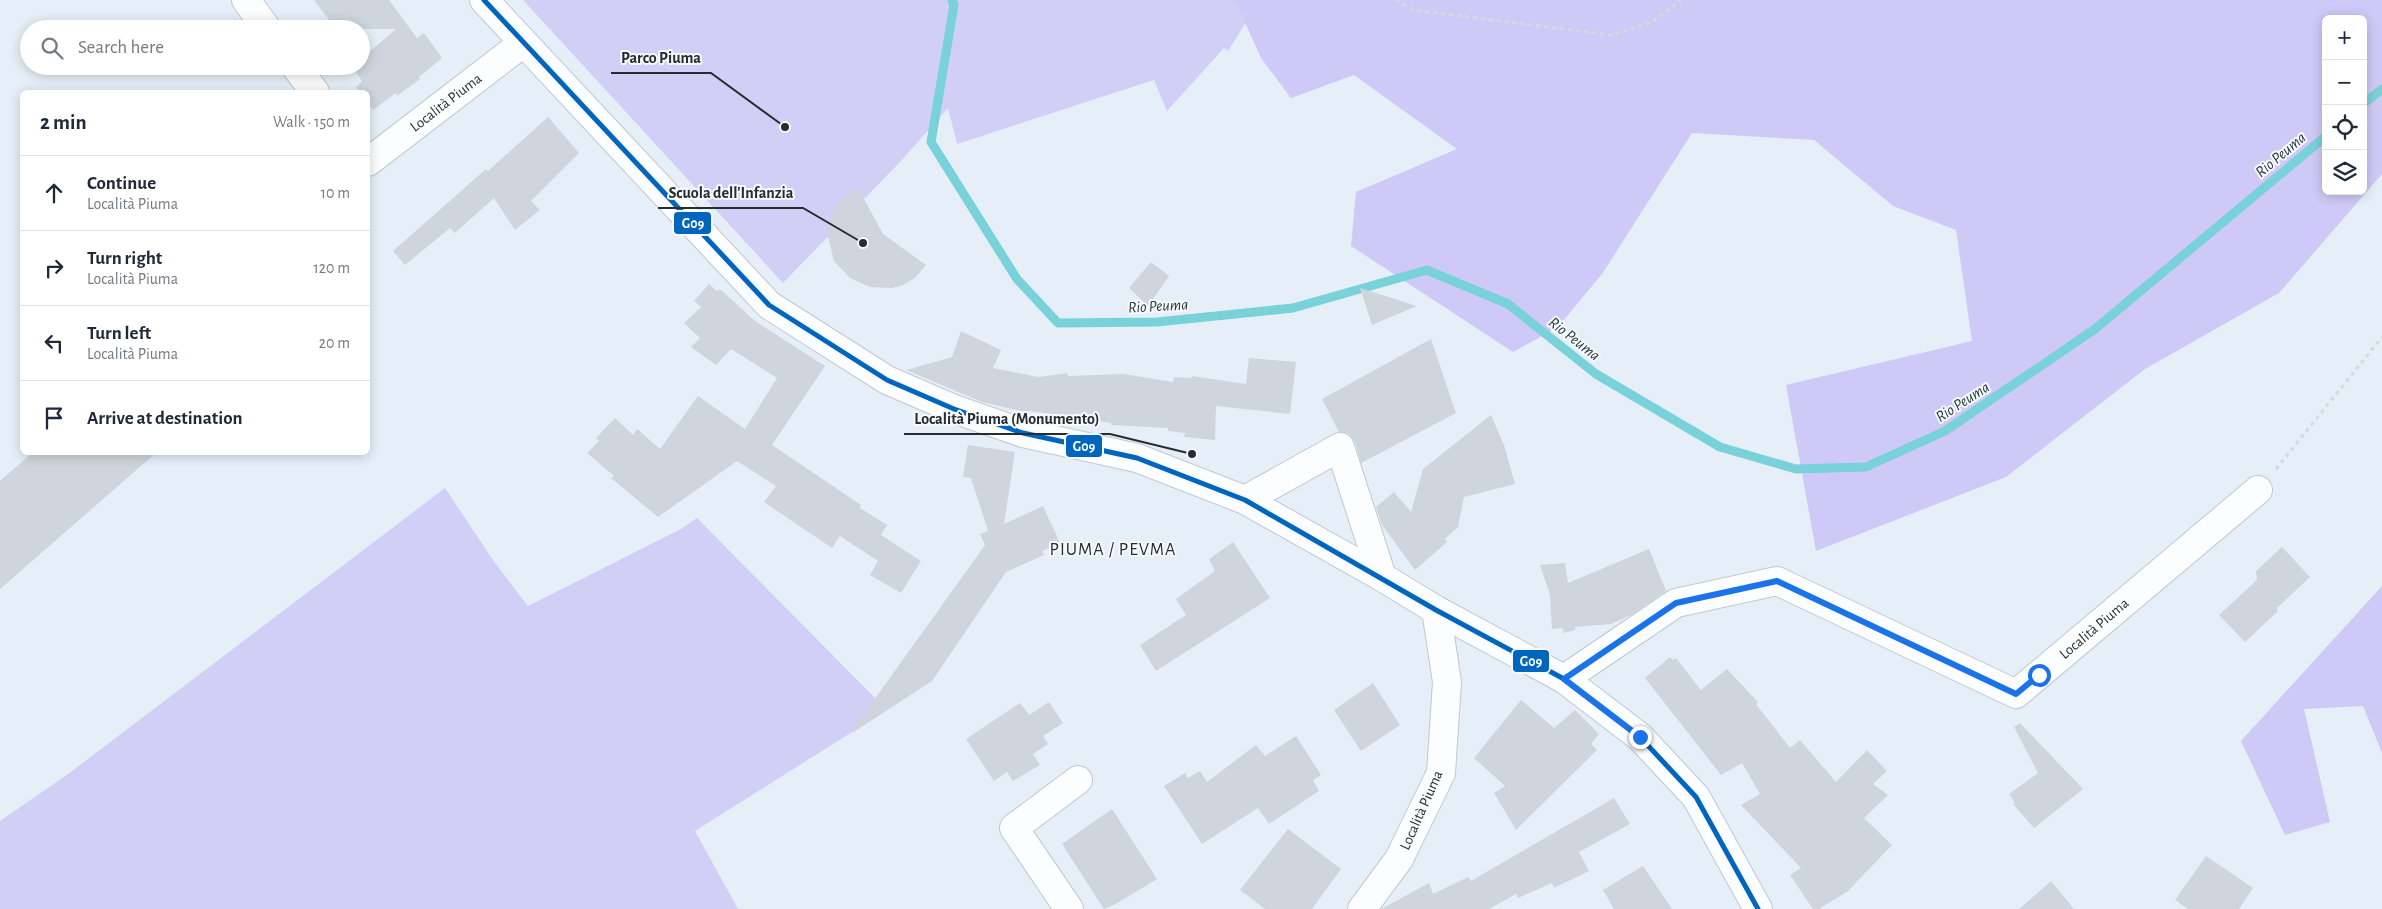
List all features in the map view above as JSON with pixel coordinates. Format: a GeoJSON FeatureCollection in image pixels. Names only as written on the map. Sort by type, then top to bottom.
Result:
{"type":"FeatureCollection","features":[{"type":"Feature","properties":{"kind":"street"},"geometry":{"type":"LineString","coordinates":[[246,0],[260,20]]}},
{"type":"Feature","properties":{"kind":"street"},"geometry":{"type":"LineString","coordinates":[[484,0],[769,305],[887,380],[954,410],[1023,433],[1137,458],[1245,500],[1382,577],[1436,610],[1564,679],[1640,737],[1696,796],[1758,909]]}},
{"type":"Feature","properties":{"kind":"street","name":"Località Piuma"},"geometry":{"type":"LineString","coordinates":[[370,160],[524,43]]}},
{"type":"Feature","properties":{"kind":"street"},"geometry":{"type":"LineString","coordinates":[[302,75],[313,90]]}},
{"type":"Feature","properties":{"kind":"street"},"geometry":{"type":"LineString","coordinates":[[1245,500],[1340,447],[1382,577]]}},
{"type":"Feature","properties":{"kind":"street","name":"Località Piuma"},"geometry":{"type":"LineString","coordinates":[[1564,679],[1676,603],[1777,581],[2016,694],[2258,490]]}},
{"type":"Feature","properties":{"kind":"street","name":"Località Piuma"},"geometry":{"type":"LineString","coordinates":[[1362,909],[1399,859],[1441,773],[1447,682],[1436,610]]}},
{"type":"Feature","properties":{"kind":"street"},"geometry":{"type":"LineString","coordinates":[[1069,909],[1014,828],[1078,780]]}},
{"type":"Feature","properties":{"kind":"path"},"geometry":{"type":"LineString","coordinates":[[1396,0],[1413,10],[1611,35],[1652,22],[1681,0]]}},
{"type":"Feature","properties":{"kind":"path"},"geometry":{"type":"LineString","coordinates":[[2258,490],[2382,337]]}},
{"type":"Feature","properties":{"kind":"shaded area"},"geometry":{"type":"Polygon","coordinates":[[[523,0],[1260,0],[1228,51],[1224,48],[1167,111],[1154,80],[957,144],[948,108],[901,161],[783,283],[523,0]]]}},
{"type":"Feature","properties":{"kind":"shaded area"},"geometry":{"type":"Polygon","coordinates":[[[1235,0],[2382,0],[2382,174],[2367,191],[2367,15],[2322,15],[2322,195],[2364,195],[2279,293],[2145,369],[2006,477],[1816,551],[1786,385],[1972,341],[1956,230],[1893,206],[1814,140],[1692,133],[1602,274],[1558,327],[1513,352],[1351,246],[1356,192],[1457,149],[1354,75],[1291,98],[1261,58],[1235,0]]]}},
{"type":"Feature","properties":{"kind":"shaded area"},"geometry":{"type":"Polygon","coordinates":[[[445,488],[495,563],[528,606],[681,529],[697,518],[887,710],[695,831],[738,909],[0,909],[0,821],[68,774],[445,488]]]}},
{"type":"Feature","properties":{"kind":"shaded area"},"geometry":{"type":"Polygon","coordinates":[[[2382,586],[2382,753],[2363,706],[2304,709],[2330,822],[2285,835],[2241,741],[2382,586]]]}},
{"type":"Feature","properties":{"kind":"building"},"geometry":{"type":"Polygon","coordinates":[[[314,0],[389,0],[417,38],[424,33],[442,58],[419,77],[420,79],[397,96],[396,93],[373,110],[370,106],[370,90],[358,90],[356,87],[362,81],[358,75],[370,75],[370,51],[396,29],[370,29],[370,20],[329,20],[314,0]]]}},
{"type":"Feature","properties":{"kind":"building"},"geometry":{"type":"Polygon","coordinates":[[[548,117],[579,153],[531,201],[540,210],[515,230],[494,198],[455,233],[450,228],[405,265],[393,251],[486,169],[488,171],[548,117]]]}},
{"type":"Feature","properties":{"kind":"building"},"geometry":{"type":"Polygon","coordinates":[[[858,188],[883,234],[926,265],[915,278],[903,285],[892,288],[870,287],[850,278],[834,261],[828,237],[830,219],[836,206],[845,196],[858,188]]]}},
{"type":"Feature","properties":{"kind":"building"},"geometry":{"type":"Polygon","coordinates":[[[1151,262],[1169,276],[1148,306],[1129,288],[1151,262]]]}},
{"type":"Feature","properties":{"kind":"building"},"geometry":{"type":"Polygon","coordinates":[[[709,284],[717,291],[720,289],[755,321],[825,366],[772,445],[861,505],[860,508],[887,525],[881,535],[921,561],[901,593],[870,575],[878,561],[840,536],[832,548],[764,502],[776,486],[737,461],[658,517],[611,478],[614,476],[587,453],[599,441],[596,438],[615,418],[633,435],[637,429],[660,449],[698,396],[745,429],[777,378],[731,349],[716,365],[691,347],[700,338],[684,323],[701,307],[694,301],[709,284]]]}},
{"type":"Feature","properties":{"kind":"building"},"geometry":{"type":"Polygon","coordinates":[[[1360,288],[1417,306],[1372,325],[1360,288]]]}},
{"type":"Feature","properties":{"kind":"building"},"geometry":{"type":"Polygon","coordinates":[[[961,331],[1001,350],[993,368],[1039,377],[1067,373],[1068,376],[1124,374],[1173,382],[1174,377],[1191,378],[1192,376],[1246,384],[1249,358],[1296,362],[1290,414],[1216,406],[1215,440],[1184,437],[1185,433],[1168,431],[1168,428],[1111,425],[1111,423],[1068,416],[1029,411],[1029,413],[982,402],[906,370],[952,357],[961,331]]]}},
{"type":"Feature","properties":{"kind":"building"},"geometry":{"type":"Polygon","coordinates":[[[1431,339],[1456,413],[1361,463],[1355,442],[1349,434],[1339,432],[1322,399],[1431,339]]]}},
{"type":"Feature","properties":{"kind":"building"},"geometry":{"type":"Polygon","coordinates":[[[1491,415],[1504,445],[1515,484],[1464,497],[1458,527],[1445,539],[1447,542],[1415,570],[1382,525],[1376,507],[1394,492],[1411,512],[1423,469],[1491,415]]]}},
{"type":"Feature","properties":{"kind":"building"},"geometry":{"type":"Polygon","coordinates":[[[968,445],[1015,452],[1004,524],[1043,506],[1060,543],[1042,551],[1044,555],[1006,572],[932,681],[852,733],[985,545],[980,534],[988,531],[971,478],[963,477],[968,445]]]}},
{"type":"Feature","properties":{"kind":"building"},"geometry":{"type":"Polygon","coordinates":[[[30,455],[154,455],[0,589],[0,481],[30,455]]]}},
{"type":"Feature","properties":{"kind":"building"},"geometry":{"type":"Polygon","coordinates":[[[1233,542],[1270,598],[1156,671],[1140,645],[1186,615],[1176,599],[1215,571],[1209,559],[1233,542]]]}},
{"type":"Feature","properties":{"kind":"building"},"geometry":{"type":"Polygon","coordinates":[[[2282,547],[2310,577],[2245,642],[2219,615],[2257,580],[2256,571],[2282,547]]]}},
{"type":"Feature","properties":{"kind":"building"},"geometry":{"type":"Polygon","coordinates":[[[1649,549],[1666,591],[1631,615],[1611,624],[1575,627],[1575,630],[1564,633],[1562,628],[1552,629],[1550,595],[1540,565],[1565,563],[1568,583],[1649,549]]]}},
{"type":"Feature","properties":{"kind":"building"},"geometry":{"type":"Polygon","coordinates":[[[1670,657],[1673,660],[1676,658],[1701,690],[1727,669],[1758,702],[1756,704],[1790,748],[1800,740],[1836,782],[1867,750],[1887,771],[1873,784],[1888,795],[1864,818],[1892,845],[1848,891],[1819,909],[1813,909],[1790,875],[1801,868],[1741,805],[1760,794],[1742,763],[1721,775],[1645,678],[1670,657]]]}},
{"type":"Feature","properties":{"kind":"building"},"geometry":{"type":"Polygon","coordinates":[[[1373,683],[1400,725],[1361,751],[1334,710],[1373,683]]]}},
{"type":"Feature","properties":{"kind":"building"},"geometry":{"type":"Polygon","coordinates":[[[1521,700],[1554,728],[1575,710],[1599,734],[1591,744],[1597,750],[1516,830],[1494,793],[1505,786],[1474,758],[1521,700]]]}},
{"type":"Feature","properties":{"kind":"building"},"geometry":{"type":"Polygon","coordinates":[[[1049,702],[1063,723],[1043,736],[1048,744],[1033,754],[1040,765],[1013,781],[1007,772],[994,781],[966,739],[1020,703],[1029,715],[1049,702]]]}},
{"type":"Feature","properties":{"kind":"building"},"geometry":{"type":"Polygon","coordinates":[[[2020,723],[2083,789],[2034,828],[2013,804],[2015,803],[2009,794],[2038,773],[2014,727],[2020,723]]]}},
{"type":"Feature","properties":{"kind":"building"},"geometry":{"type":"Polygon","coordinates":[[[1296,736],[1321,775],[1313,780],[1319,791],[1269,824],[1258,808],[1202,844],[1164,786],[1185,773],[1188,778],[1200,771],[1207,782],[1256,745],[1265,756],[1296,736]]]}},
{"type":"Feature","properties":{"kind":"building"},"geometry":{"type":"Polygon","coordinates":[[[1614,798],[1630,824],[1579,852],[1589,871],[1554,888],[1552,883],[1518,898],[1516,894],[1489,909],[1381,909],[1429,883],[1433,894],[1468,877],[1471,881],[1614,798]]]}},
{"type":"Feature","properties":{"kind":"building"},"geometry":{"type":"Polygon","coordinates":[[[1112,809],[1157,879],[1116,904],[1104,909],[1062,844],[1112,809]]]}},
{"type":"Feature","properties":{"kind":"building"},"geometry":{"type":"Polygon","coordinates":[[[1288,829],[1341,869],[1312,909],[1265,909],[1240,890],[1288,829]]]}},
{"type":"Feature","properties":{"kind":"building"},"geometry":{"type":"Polygon","coordinates":[[[2206,856],[2253,888],[2239,909],[2188,909],[2175,900],[2206,856]]]}},
{"type":"Feature","properties":{"kind":"building"},"geometry":{"type":"Polygon","coordinates":[[[1643,866],[1672,909],[1614,909],[1603,890],[1643,866]]]}},
{"type":"Feature","properties":{"kind":"building"},"geometry":{"type":"Polygon","coordinates":[[[2051,881],[2074,909],[2019,909],[2051,881]]]}},
{"type":"Feature","properties":{"kind":"waterway","name":"Rio Peuma"},"geometry":{"type":"LineString","coordinates":[[952,0],[954,5],[931,142],[1017,279],[1058,323],[1157,322],[1293,308],[1427,270],[1508,304],[1596,374],[1720,447],[1796,469],[1866,467],[1945,431],[2095,329],[2322,139]]}},
{"type":"Feature","properties":{"kind":"waterway","name":"Rio Peuma"},"geometry":{"type":"LineString","coordinates":[[2367,101],[2382,89]]}},
{"type":"Feature","properties":{"kind":"transit line","name":"G09"},"geometry":{"type":"LineString","coordinates":[[484,0],[769,305],[887,380],[954,409],[1023,433],[1137,458],[1245,500],[1436,610],[1564,679],[1640,737],[1696,797],[1758,909]]}},
{"type":"Feature","properties":{"kind":"place","name":"Parco Piuma"},"geometry":{"type":"Point","coordinates":[785,127]}},
{"type":"Feature","properties":{"kind":"place","name":"Scuola dell'Infanzia"},"geometry":{"type":"Point","coordinates":[863,243]}},
{"type":"Feature","properties":{"kind":"place","name":"Località Piuma (Monumento)"},"geometry":{"type":"Point","coordinates":[1192,454]}},
{"type":"Feature","properties":{"kind":"district","name":"PIUMA / PEVMA"},"geometry":{"type":"Point","coordinates":[1113,549]}},
{"type":"Feature","properties":{"kind":"route"},"geometry":{"type":"LineString","coordinates":[[1640,737],[1564,679],[1676,603],[1777,581],[2016,694],[2039,675]]}}]}
